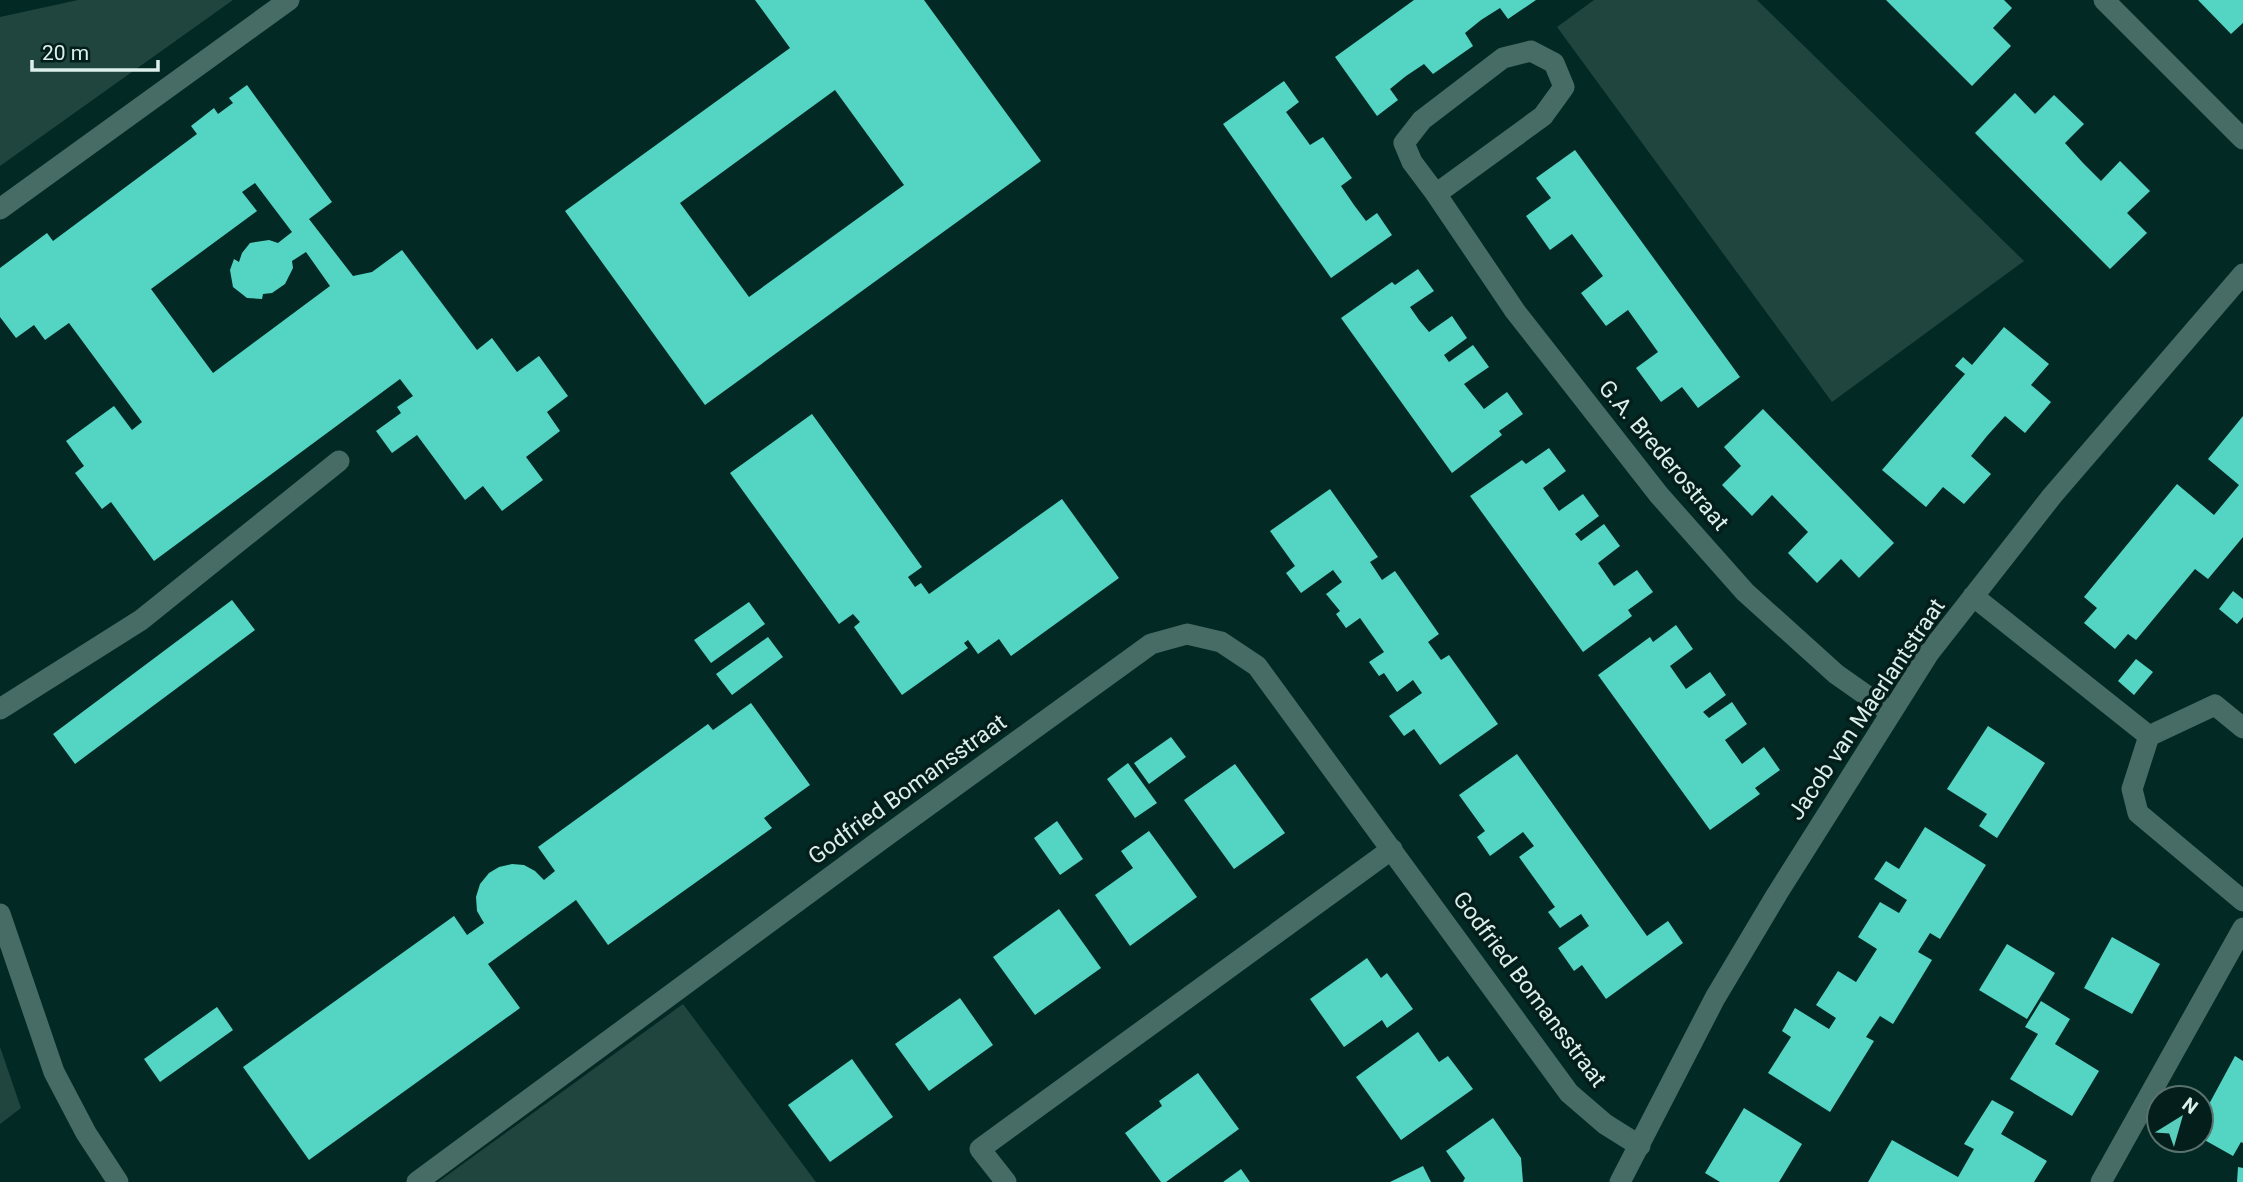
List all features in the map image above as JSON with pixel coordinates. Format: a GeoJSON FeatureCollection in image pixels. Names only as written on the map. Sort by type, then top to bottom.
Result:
{"type":"FeatureCollection","features":[{"type":"Feature","properties":{"kind":"street"},"geometry":{"type":"LineString","coordinates":[[0,209],[289,0]]}},
{"type":"Feature","properties":{"kind":"street"},"geometry":{"type":"LineString","coordinates":[[2104,0],[2243,139]]}},
{"type":"Feature","properties":{"kind":"street","name":"G.A. Brederostraat"},"geometry":{"type":"LineString","coordinates":[[1436,194],[1544,116],[1564,87],[1554,63],[1531,51],[1503,58],[1422,120],[1404,143],[1412,162],[1515,311],[1659,495],[1745,592],[1836,674],[1890,712]]}},
{"type":"Feature","properties":{"kind":"street","name":"Jacob van Maerlantstraat"},"geometry":{"type":"LineString","coordinates":[[1620,1182],[1715,998],[1777,894],[1929,653],[2052,496],[2243,274]]}},
{"type":"Feature","properties":{"kind":"street"},"geometry":{"type":"LineString","coordinates":[[0,709],[141,620],[339,461]]}},
{"type":"Feature","properties":{"kind":"street"},"geometry":{"type":"LineString","coordinates":[[1973,596],[2150,736]]}},
{"type":"Feature","properties":{"kind":"street","name":"Godfried Bomansstraat"},"geometry":{"type":"LineString","coordinates":[[417,1182],[1151,644],[1188,634],[1221,642],[1257,666],[1569,1093],[1605,1124],[1640,1146]]}},
{"type":"Feature","properties":{"kind":"street"},"geometry":{"type":"LineString","coordinates":[[2243,728],[2215,705],[2150,736],[2132,789],[2138,813],[2243,901]]}},
{"type":"Feature","properties":{"kind":"street"},"geometry":{"type":"LineString","coordinates":[[1006,1182],[980,1149],[1392,849]]}},
{"type":"Feature","properties":{"kind":"street"},"geometry":{"type":"LineString","coordinates":[[0,914],[54,1072],[86,1133],[118,1182]]}},
{"type":"Feature","properties":{"kind":"street"},"geometry":{"type":"LineString","coordinates":[[2101,1182],[2243,928]]}},
{"type":"Feature","properties":{"kind":"green space"},"geometry":{"type":"Polygon","coordinates":[[[78,0],[233,0],[0,166],[0,17],[78,0]]]}},
{"type":"Feature","properties":{"kind":"green space"},"geometry":{"type":"Polygon","coordinates":[[[1594,0],[1757,0],[2024,261],[1832,402],[1557,27],[1594,0]]]}},
{"type":"Feature","properties":{"kind":"green space"},"geometry":{"type":"Polygon","coordinates":[[[683,1004],[816,1182],[438,1182],[683,1004]]]}},
{"type":"Feature","properties":{"kind":"green space"},"geometry":{"type":"Polygon","coordinates":[[[0,1047],[21,1108],[0,1124],[0,1047]]]}},
{"type":"Feature","properties":{"kind":"building"},"geometry":{"type":"Polygon","coordinates":[[[755,0],[924,0],[1041,161],[705,405],[565,211],[790,48],[755,0]],[[835,90],[680,203],[749,297],[904,185],[835,90]]]}},
{"type":"Feature","properties":{"kind":"building"},"geometry":{"type":"Polygon","coordinates":[[[1414,0],[1536,0],[1508,19],[1500,8],[1481,20],[1465,33],[1473,46],[1433,74],[1424,64],[1406,76],[1390,89],[1398,100],[1377,116],[1335,57],[1414,0]]]}},
{"type":"Feature","properties":{"kind":"building"},"geometry":{"type":"Polygon","coordinates":[[[1886,0],[2004,0],[2012,8],[1993,28],[2011,46],[1972,86],[1886,0]]]}},
{"type":"Feature","properties":{"kind":"building"},"geometry":{"type":"Polygon","coordinates":[[[2198,0],[2243,0],[2243,23],[2231,34],[2198,0]]]}},
{"type":"Feature","properties":{"kind":"building"},"geometry":{"type":"Polygon","coordinates":[[[1284,81],[1299,102],[1286,112],[1310,145],[1323,137],[1352,178],[1341,186],[1354,205],[1366,221],[1377,213],[1392,235],[1331,278],[1223,124],[1284,81]]]}},
{"type":"Feature","properties":{"kind":"building"},"geometry":{"type":"Polygon","coordinates":[[[247,85],[332,202],[309,219],[353,276],[372,272],[402,250],[477,350],[492,338],[517,372],[539,356],[568,396],[547,412],[560,431],[526,457],[543,480],[502,511],[483,486],[465,500],[417,435],[392,453],[376,431],[401,413],[397,407],[413,396],[400,379],[154,561],[111,502],[102,509],[75,473],[84,466],[66,441],[114,406],[132,430],[142,422],[69,323],[45,340],[34,325],[16,338],[0,317],[0,268],[47,233],[53,241],[197,134],[191,126],[214,108],[218,114],[233,103],[229,98],[247,85]],[[255,183],[242,192],[257,211],[151,289],[213,373],[330,286],[306,252],[292,261],[293,268],[285,284],[272,293],[263,294],[262,299],[247,298],[233,287],[230,270],[234,259],[239,262],[250,243],[269,240],[278,243],[292,232],[255,183]]]}},
{"type":"Feature","properties":{"kind":"building"},"geometry":{"type":"Polygon","coordinates":[[[2015,93],[2035,114],[2054,95],[2084,124],[2065,143],[2101,181],[2120,161],[2150,191],[2127,213],[2147,233],[2110,269],[1975,133],[2015,93]]]}},
{"type":"Feature","properties":{"kind":"building"},"geometry":{"type":"Polygon","coordinates":[[[1575,150],[1740,377],[1698,408],[1682,387],[1661,402],[1636,368],[1658,352],[1628,310],[1606,326],[1581,293],[1603,276],[1572,234],[1550,250],[1526,216],[1551,198],[1536,178],[1575,150]]]}},
{"type":"Feature","properties":{"kind":"building"},"geometry":{"type":"Polygon","coordinates":[[[1418,269],[1434,291],[1410,307],[1419,320],[1429,332],[1452,316],[1467,338],[1444,355],[1449,362],[1473,345],[1489,367],[1464,384],[1484,409],[1507,392],[1523,414],[1499,431],[1502,435],[1452,473],[1341,318],[1392,282],[1395,285],[1418,269]]]}},
{"type":"Feature","properties":{"kind":"building"},"geometry":{"type":"Polygon","coordinates":[[[2004,327],[2049,364],[2031,385],[2051,402],[2025,433],[2005,416],[1987,436],[1971,456],[1991,474],[1964,504],[1943,487],[1926,507],[1882,470],[1965,374],[1955,366],[1963,357],[1972,365],[2004,327]]]}},
{"type":"Feature","properties":{"kind":"building"},"geometry":{"type":"Polygon","coordinates":[[[1763,409],[1894,543],[1859,578],[1841,559],[1817,583],[1788,553],[1808,532],[1772,495],[1752,516],[1722,485],[1741,466],[1724,447],[1763,409]]]}},
{"type":"Feature","properties":{"kind":"building"},"geometry":{"type":"Polygon","coordinates":[[[812,414],[922,567],[908,577],[915,587],[921,583],[929,594],[1062,499],[1119,578],[1011,656],[999,639],[978,654],[968,640],[964,643],[968,648],[902,695],[854,627],[860,622],[853,614],[839,624],[730,473],[812,414]]]}},
{"type":"Feature","properties":{"kind":"building"},"geometry":{"type":"Polygon","coordinates":[[[2243,416],[2243,537],[2208,579],[2195,569],[2136,640],[2128,634],[2115,649],[2084,623],[2097,608],[2084,597],[2177,484],[2214,515],[2239,485],[2208,459],[2243,416]]]}},
{"type":"Feature","properties":{"kind":"building"},"geometry":{"type":"Polygon","coordinates":[[[1549,448],[1566,471],[1543,488],[1559,511],[1583,494],[1599,516],[1575,534],[1581,541],[1604,524],[1620,546],[1598,563],[1614,586],[1637,570],[1653,592],[1628,610],[1632,616],[1583,652],[1470,496],[1522,460],[1526,464],[1549,448]]]}},
{"type":"Feature","properties":{"kind":"building"},"geometry":{"type":"Polygon","coordinates":[[[1330,489],[1378,557],[1370,562],[1382,580],[1395,571],[1439,634],[1428,642],[1441,660],[1449,655],[1498,724],[1440,765],[1414,729],[1404,736],[1389,716],[1422,693],[1413,680],[1397,692],[1384,673],[1379,676],[1369,662],[1384,652],[1360,618],[1346,628],[1336,614],[1340,611],[1326,594],[1342,582],[1333,570],[1301,593],[1286,573],[1295,566],[1270,531],[1330,489]]]}},
{"type":"Feature","properties":{"kind":"building"},"geometry":{"type":"Polygon","coordinates":[[[2233,591],[2243,599],[2243,617],[2237,624],[2219,609],[2233,591]]]}},
{"type":"Feature","properties":{"kind":"building"},"geometry":{"type":"Polygon","coordinates":[[[232,600],[255,630],[75,764],[53,734],[232,600]]]}},
{"type":"Feature","properties":{"kind":"building"},"geometry":{"type":"Polygon","coordinates":[[[749,602],[765,624],[711,663],[694,640],[749,602]]]}},
{"type":"Feature","properties":{"kind":"building"},"geometry":{"type":"Polygon","coordinates":[[[1676,625],[1693,649],[1670,666],[1686,689],[1710,672],[1726,695],[1703,712],[1709,718],[1732,702],[1747,724],[1725,740],[1742,764],[1764,747],[1780,770],[1755,788],[1760,794],[1710,830],[1598,675],[1650,637],[1653,642],[1676,625]]]}},
{"type":"Feature","properties":{"kind":"building"},"geometry":{"type":"Polygon","coordinates":[[[768,637],[783,657],[732,695],[716,674],[768,637]]]}},
{"type":"Feature","properties":{"kind":"building"},"geometry":{"type":"Polygon","coordinates":[[[2136,659],[2153,672],[2134,695],[2118,681],[2136,659]]]}},
{"type":"Feature","properties":{"kind":"building"},"geometry":{"type":"Polygon","coordinates":[[[751,703],[810,785],[764,818],[772,828],[608,945],[576,900],[488,964],[520,1008],[309,1160],[243,1067],[454,916],[467,935],[484,923],[477,911],[476,897],[480,884],[489,873],[512,864],[524,865],[544,880],[555,871],[538,847],[708,724],[713,730],[751,703]]]}},
{"type":"Feature","properties":{"kind":"building"},"geometry":{"type":"Polygon","coordinates":[[[1988,726],[2045,763],[1997,838],[1979,826],[1987,814],[1947,789],[1988,726]]]}},
{"type":"Feature","properties":{"kind":"building"},"geometry":{"type":"Polygon","coordinates":[[[1171,737],[1186,757],[1149,784],[1134,763],[1171,737]]]}},
{"type":"Feature","properties":{"kind":"building"},"geometry":{"type":"Polygon","coordinates":[[[1517,754],[1647,936],[1668,921],[1683,943],[1606,999],[1582,965],[1574,971],[1558,948],[1589,926],[1581,914],[1560,928],[1548,912],[1555,907],[1519,857],[1534,846],[1523,832],[1490,856],[1477,837],[1485,831],[1459,795],[1517,754]]]}},
{"type":"Feature","properties":{"kind":"building"},"geometry":{"type":"Polygon","coordinates":[[[1128,763],[1157,803],[1135,818],[1107,779],[1128,763]]]}},
{"type":"Feature","properties":{"kind":"building"},"geometry":{"type":"Polygon","coordinates":[[[1235,764],[1285,833],[1234,869],[1184,800],[1235,764]]]}},
{"type":"Feature","properties":{"kind":"building"},"geometry":{"type":"Polygon","coordinates":[[[1057,821],[1083,859],[1060,875],[1034,838],[1057,821]]]}},
{"type":"Feature","properties":{"kind":"building"},"geometry":{"type":"Polygon","coordinates":[[[1925,827],[1986,865],[1940,939],[1930,933],[1918,952],[1932,960],[1893,1024],[1880,1016],[1866,1037],[1874,1041],[1830,1112],[1768,1073],[1791,1037],[1782,1031],[1795,1008],[1829,1029],[1836,1018],[1816,1005],[1838,971],[1856,982],[1877,949],[1858,937],[1880,902],[1899,913],[1907,900],[1874,879],[1886,861],[1899,869],[1925,827]]]}},
{"type":"Feature","properties":{"kind":"building"},"geometry":{"type":"Polygon","coordinates":[[[1149,831],[1197,897],[1130,946],[1095,895],[1133,868],[1121,851],[1149,831]]]}},
{"type":"Feature","properties":{"kind":"building"},"geometry":{"type":"Polygon","coordinates":[[[1059,909],[1101,968],[1035,1015],[993,957],[1059,909]]]}},
{"type":"Feature","properties":{"kind":"building"},"geometry":{"type":"Polygon","coordinates":[[[2112,937],[2160,964],[2132,1014],[2084,988],[2112,937]]]}},
{"type":"Feature","properties":{"kind":"building"},"geometry":{"type":"Polygon","coordinates":[[[2007,944],[2055,973],[2027,1019],[1979,990],[2007,944]]]}},
{"type":"Feature","properties":{"kind":"building"},"geometry":{"type":"Polygon","coordinates":[[[1367,958],[1381,978],[1387,973],[1413,1009],[1387,1028],[1382,1020],[1344,1047],[1310,999],[1367,958]]]}},
{"type":"Feature","properties":{"kind":"building"},"geometry":{"type":"Polygon","coordinates":[[[960,998],[993,1045],[929,1091],[895,1044],[960,998]]]}},
{"type":"Feature","properties":{"kind":"building"},"geometry":{"type":"Polygon","coordinates":[[[2041,1001],[2070,1019],[2055,1044],[2099,1071],[2072,1116],[2010,1079],[2038,1034],[2025,1027],[2041,1001]]]}},
{"type":"Feature","properties":{"kind":"building"},"geometry":{"type":"Polygon","coordinates":[[[217,1007],[233,1030],[160,1082],[144,1059],[217,1007]]]}},
{"type":"Feature","properties":{"kind":"building"},"geometry":{"type":"Polygon","coordinates":[[[1418,1032],[1439,1062],[1448,1056],[1473,1089],[1401,1140],[1356,1077],[1418,1032]]]}},
{"type":"Feature","properties":{"kind":"building"},"geometry":{"type":"Polygon","coordinates":[[[2235,1056],[2243,1061],[2243,1143],[2241,1142],[2233,1156],[2215,1146],[2215,1093],[2235,1056]]]}},
{"type":"Feature","properties":{"kind":"building"},"geometry":{"type":"Polygon","coordinates":[[[852,1059],[893,1117],[830,1162],[788,1105],[852,1059]]]}},
{"type":"Feature","properties":{"kind":"building"},"geometry":{"type":"Polygon","coordinates":[[[1198,1073],[1239,1129],[1166,1182],[1161,1182],[1125,1133],[1162,1106],[1159,1101],[1198,1073]]]}},
{"type":"Feature","properties":{"kind":"building"},"geometry":{"type":"Polygon","coordinates":[[[1992,1100],[2014,1112],[2001,1134],[2047,1161],[2034,1182],[1868,1182],[1892,1140],[1958,1177],[1974,1149],[1964,1144],[1992,1100]]]}},
{"type":"Feature","properties":{"kind":"building"},"geometry":{"type":"Polygon","coordinates":[[[1744,1108],[1802,1144],[1779,1182],[1720,1182],[1705,1173],[1744,1108]]]}},
{"type":"Feature","properties":{"kind":"building"},"geometry":{"type":"Polygon","coordinates":[[[1493,1118],[1521,1158],[1523,1182],[1463,1182],[1465,1178],[1446,1151],[1493,1118]]]}},
{"type":"Feature","properties":{"kind":"building"},"geometry":{"type":"Polygon","coordinates":[[[1423,1166],[1431,1182],[1390,1182],[1423,1166]]]}},
{"type":"Feature","properties":{"kind":"building"},"geometry":{"type":"Polygon","coordinates":[[[2238,1167],[2243,1168],[2243,1182],[2237,1182],[2238,1167]]]}},
{"type":"Feature","properties":{"kind":"building"},"geometry":{"type":"Polygon","coordinates":[[[1241,1169],[1250,1182],[1223,1182],[1241,1169]]]}}]}
